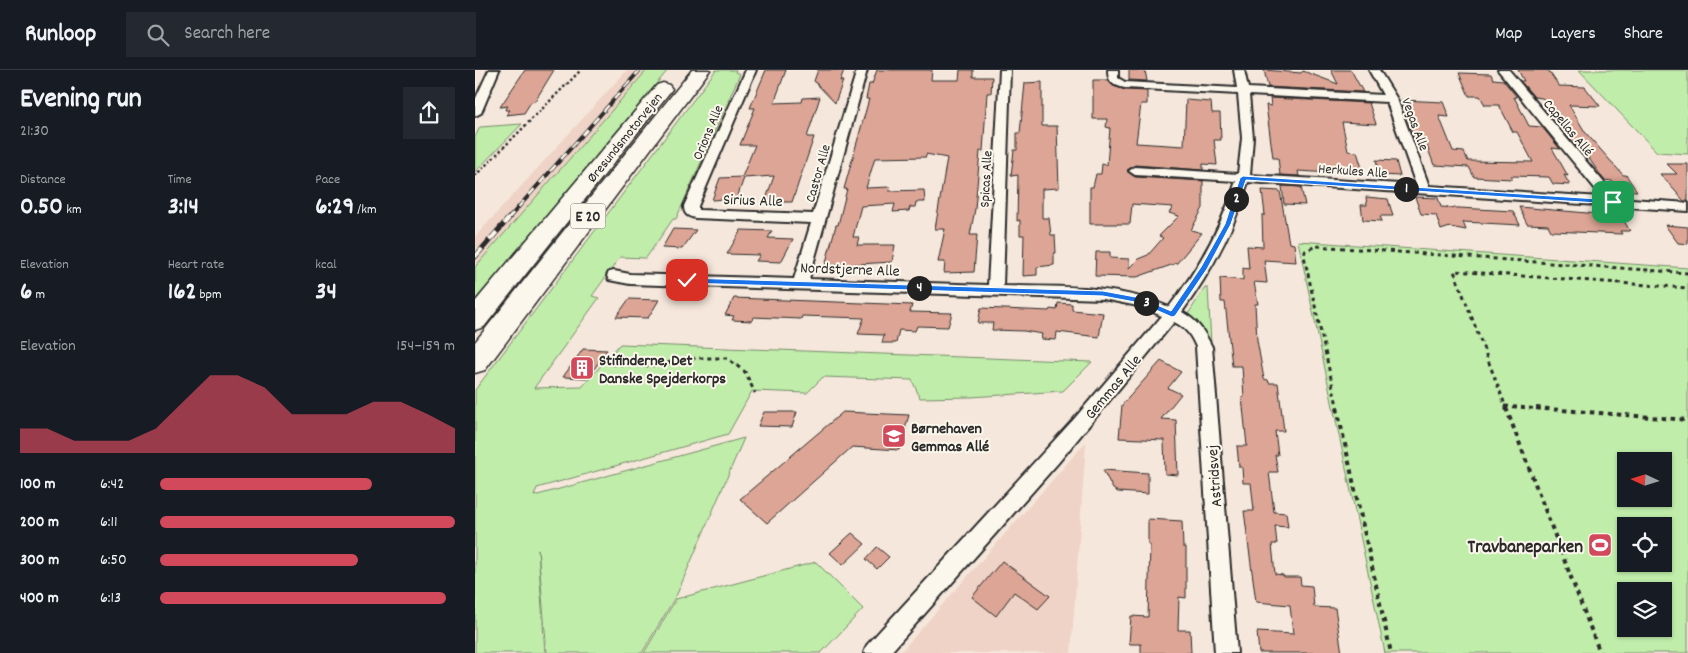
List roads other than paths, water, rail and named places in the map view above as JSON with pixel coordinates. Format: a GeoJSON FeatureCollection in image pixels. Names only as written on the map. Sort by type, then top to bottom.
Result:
{"type":"FeatureCollection","features":[{"type":"Feature","properties":{"kind":"highway","name":"Øresundsmotorvejen"},"geometry":{"type":"LineString","coordinates":[[475,320],[678,70]]}},
{"type":"Feature","properties":{"kind":"highway","name":"Øresundsmotorvejen"},"geometry":{"type":"LineString","coordinates":[[475,362],[701,70]]}},
{"type":"Feature","properties":{"kind":"street"},"geometry":{"type":"LineString","coordinates":[[475,113],[494,70]]}},
{"type":"Feature","properties":{"kind":"street","name":"Orions Alle"},"geometry":{"type":"LineString","coordinates":[[691,206],[751,70]]}},
{"type":"Feature","properties":{"kind":"street","name":"Castor Alle"},"geometry":{"type":"LineString","coordinates":[[800,284],[862,70]]}},
{"type":"Feature","properties":{"kind":"street","name":"Spicas Alle"},"geometry":{"type":"LineString","coordinates":[[995,290],[1005,70]]}},
{"type":"Feature","properties":{"kind":"street"},"geometry":{"type":"LineString","coordinates":[[1113,70],[1113,79],[1117,83],[1125,85],[1391,99]]}},
{"type":"Feature","properties":{"kind":"street","name":"Gemmas Alle"},"geometry":{"type":"LineString","coordinates":[[875,653],[1064,445],[1172,314],[1204,268],[1228,224],[1243,178],[1248,136],[1239,70]]}},
{"type":"Feature","properties":{"kind":"street","name":"Vegas Alle"},"geometry":{"type":"LineString","coordinates":[[1374,70],[1391,99],[1424,190]]}},
{"type":"Feature","properties":{"kind":"street","name":"Capellas Allé"},"geometry":{"type":"LineString","coordinates":[[1503,70],[1613,202]]}},
{"type":"Feature","properties":{"kind":"street","name":"Herkules Alle"},"geometry":{"type":"LineString","coordinates":[[1135,171],[1688,207]]}},
{"type":"Feature","properties":{"kind":"street","name":"Sirius Alle"},"geometry":{"type":"LineString","coordinates":[[691,206],[691,212],[695,214],[820,218]]}},
{"type":"Feature","properties":{"kind":"street","name":"Nordstjerne Alle"},"geometry":{"type":"LineString","coordinates":[[614,276],[630,279],[1103,294],[1141,301],[1172,314]]}},
{"type":"Feature","properties":{"kind":"street","name":"Astridsvej"},"geometry":{"type":"LineString","coordinates":[[1172,314],[1189,323],[1197,332],[1203,347],[1226,653]]}},
{"type":"Feature","properties":{"kind":"railway"},"geometry":{"type":"LineString","coordinates":[[508,219],[640,70]]}},
{"type":"Feature","properties":{"kind":"railway"},"geometry":{"type":"LineString","coordinates":[[475,257],[509,218]]}},
{"type":"Feature","properties":{"kind":"place","name":"Stifinderne, Det Danske Spejderkorps"},"geometry":{"type":"Point","coordinates":[582,368]}},
{"type":"Feature","properties":{"kind":"place","name":"Børnehaven Gemmas Allé"},"geometry":{"type":"Point","coordinates":[894,436]}},
{"type":"Feature","properties":{"kind":"place","name":"Travbaneparken"},"geometry":{"type":"Point","coordinates":[1600,545]}}]}
